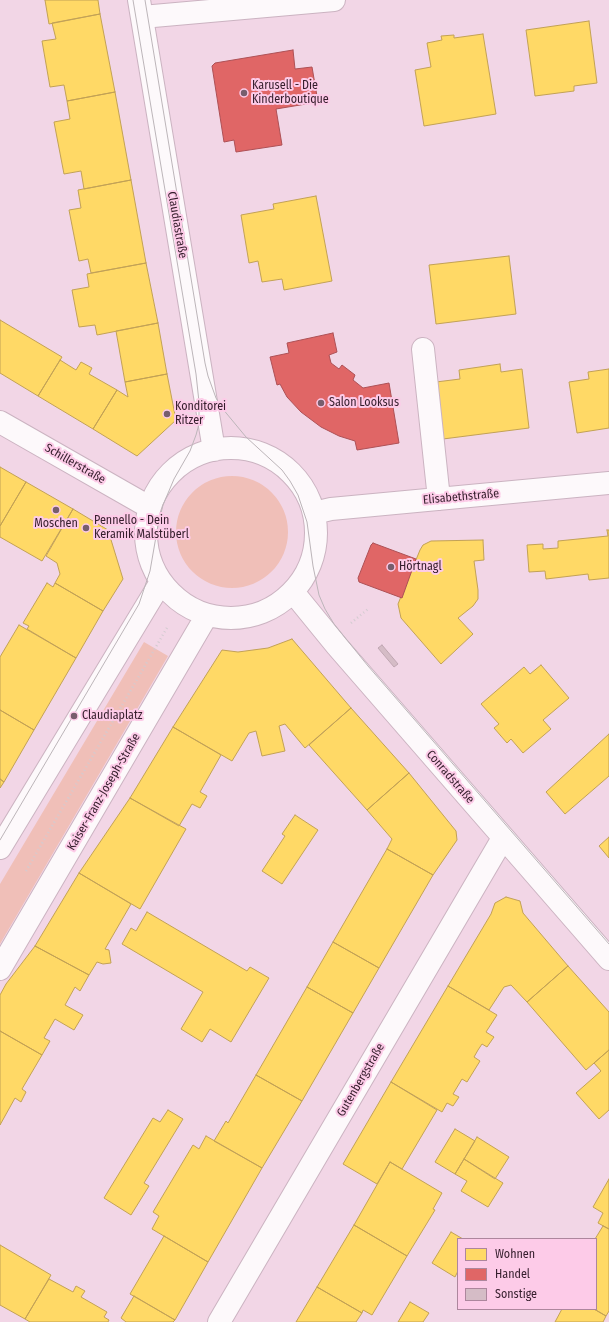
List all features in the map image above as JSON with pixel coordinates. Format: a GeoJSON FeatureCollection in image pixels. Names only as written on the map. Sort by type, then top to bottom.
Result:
{"type":"FeatureCollection","features":[{"type":"Feature","properties":{"kind":"street"},"geometry":{"type":"LineString","coordinates":[[141,9],[334,0]]}},
{"type":"Feature","properties":{"kind":"street","name":"Claudiastraße"},"geometry":{"type":"LineString","coordinates":[[141,9],[214,450]]}},
{"type":"Feature","properties":{"kind":"street"},"geometry":{"type":"LineString","coordinates":[[423,349],[439,499]]}},
{"type":"Feature","properties":{"kind":"street","name":"Schillerstraße"},"geometry":{"type":"LineString","coordinates":[[0,422],[149,507]]}},
{"type":"Feature","properties":{"kind":"street"},"geometry":{"type":"LineString","coordinates":[[235,448],[250,450],[266,455],[277,461],[293,475],[306,492],[314,512],[317,534],[314,552],[306,575],[293,592],[275,606],[254,616],[230,619],[207,615],[181,603],[161,582],[151,562],[146,544],[146,525],[149,507],[157,490],[168,475],[182,463],[197,454],[214,450],[235,448]]}},
{"type":"Feature","properties":{"kind":"street","name":"Elisabethstraße"},"geometry":{"type":"LineString","coordinates":[[314,512],[331,509],[609,484]]}},
{"type":"Feature","properties":{"kind":"street"},"geometry":{"type":"LineString","coordinates":[[0,848],[161,582]]}},
{"type":"Feature","properties":{"kind":"street","name":"Conradstraße"},"geometry":{"type":"LineString","coordinates":[[293,592],[337,646],[609,959]]}},
{"type":"Feature","properties":{"kind":"street","name":"Kaiser-Franz-Joseph-Straße"},"geometry":{"type":"LineString","coordinates":[[0,969],[207,615]]}},
{"type":"Feature","properties":{"kind":"street","name":"Gutenbergstraße"},"geometry":{"type":"LineString","coordinates":[[219,1322],[503,838]]}},
{"type":"Feature","properties":{"kind":"path"},"geometry":{"type":"LineString","coordinates":[[347,627],[368,609]]}},
{"type":"Feature","properties":{"kind":"path"},"geometry":{"type":"LineString","coordinates":[[24,874],[168,626],[193,640]]}},
{"type":"Feature","properties":{"kind":"shaded area"},"geometry":{"type":"Polygon","coordinates":[[[232,476],[243,477],[253,481],[263,486],[271,493],[278,501],[283,511],[287,521],[287,543],[283,553],[278,563],[271,571],[263,578],[253,583],[243,587],[232,588],[221,587],[211,583],[201,578],[193,571],[186,563],[181,553],[177,543],[176,532],[177,521],[181,511],[186,501],[193,493],[201,486],[211,481],[221,477],[232,476]]]}},
{"type":"Feature","properties":{"kind":"shaded area"},"geometry":{"type":"Polygon","coordinates":[[[144,642],[168,656],[0,944],[0,884],[144,642]]]}},
{"type":"Feature","properties":{"kind":"building: Wohnen"},"geometry":{"type":"Polygon","coordinates":[[[45,0],[98,0],[100,14],[49,24],[45,0]]]}},
{"type":"Feature","properties":{"kind":"building: Wohnen"},"geometry":{"type":"Polygon","coordinates":[[[100,14],[115,92],[67,101],[64,85],[50,87],[42,41],[56,39],[52,23],[100,14]]]}},
{"type":"Feature","properties":{"kind":"building: Wohnen"},"geometry":{"type":"Polygon","coordinates":[[[589,21],[597,83],[574,86],[574,91],[535,96],[526,30],[589,21]]]}},
{"type":"Feature","properties":{"kind":"building: Wohnen"},"geometry":{"type":"Polygon","coordinates":[[[483,34],[496,114],[424,126],[415,70],[431,67],[427,43],[442,40],[441,36],[454,35],[454,38],[483,34]]]}},
{"type":"Feature","properties":{"kind":"building: Wohnen"},"geometry":{"type":"Polygon","coordinates":[[[115,92],[131,180],[84,189],[81,171],[64,174],[54,122],[70,119],[67,101],[115,92]]]}},
{"type":"Feature","properties":{"kind":"building: Wohnen"},"geometry":{"type":"Polygon","coordinates":[[[131,180],[146,263],[91,273],[88,259],[79,261],[69,210],[81,208],[78,190],[131,180]]]}},
{"type":"Feature","properties":{"kind":"building: Wohnen"},"geometry":{"type":"Polygon","coordinates":[[[316,196],[332,281],[284,290],[282,279],[262,282],[258,261],[249,263],[241,215],[274,209],[273,204],[316,196]]]}},
{"type":"Feature","properties":{"kind":"building: Wohnen"},"geometry":{"type":"Polygon","coordinates":[[[509,256],[516,314],[436,324],[429,265],[509,256]]]}},
{"type":"Feature","properties":{"kind":"building: Wohnen"},"geometry":{"type":"Polygon","coordinates":[[[146,263],[158,323],[97,335],[95,325],[79,327],[72,290],[89,287],[87,274],[146,263]]]}},
{"type":"Feature","properties":{"kind":"building: Wohnen"},"geometry":{"type":"Polygon","coordinates":[[[0,320],[62,357],[38,396],[0,373],[0,320]]]}},
{"type":"Feature","properties":{"kind":"building: Wohnen"},"geometry":{"type":"Polygon","coordinates":[[[158,323],[167,374],[125,382],[116,331],[158,323]]]}},
{"type":"Feature","properties":{"kind":"building: Wohnen"},"geometry":{"type":"Polygon","coordinates":[[[60,360],[76,370],[81,362],[92,368],[89,374],[117,390],[93,429],[38,396],[60,360]]]}},
{"type":"Feature","properties":{"kind":"building: Wohnen"},"geometry":{"type":"Polygon","coordinates":[[[500,364],[501,372],[522,369],[529,428],[443,439],[436,382],[460,379],[459,370],[500,364]]]}},
{"type":"Feature","properties":{"kind":"building: Wohnen"},"geometry":{"type":"Polygon","coordinates":[[[609,369],[609,428],[577,433],[569,382],[589,379],[588,372],[609,369]]]}},
{"type":"Feature","properties":{"kind":"building: Wohnen"},"geometry":{"type":"Polygon","coordinates":[[[167,374],[176,420],[137,456],[93,429],[117,390],[128,397],[125,382],[167,374]]]}},
{"type":"Feature","properties":{"kind":"building: Wohnen"},"geometry":{"type":"Polygon","coordinates":[[[0,467],[26,482],[0,526],[0,467]]]}},
{"type":"Feature","properties":{"kind":"building: Wohnen"},"geometry":{"type":"Polygon","coordinates":[[[26,482],[73,509],[42,561],[0,537],[0,526],[26,482]]]}},
{"type":"Feature","properties":{"kind":"building: Wohnen"},"geometry":{"type":"Polygon","coordinates":[[[73,509],[108,530],[123,579],[103,611],[55,583],[60,574],[57,563],[46,556],[73,509]]]}},
{"type":"Feature","properties":{"kind":"building: Wohnen"},"geometry":{"type":"Polygon","coordinates":[[[607,530],[609,530],[609,578],[589,580],[588,574],[546,579],[545,571],[529,572],[527,545],[543,544],[543,549],[558,548],[558,541],[608,536],[607,530]]]}},
{"type":"Feature","properties":{"kind":"building: Wohnen"},"geometry":{"type":"Polygon","coordinates":[[[483,540],[484,560],[474,561],[478,599],[473,606],[458,618],[473,634],[441,664],[401,618],[398,604],[423,545],[431,541],[483,540]]]}},
{"type":"Feature","properties":{"kind":"building: Wohnen"},"geometry":{"type":"Polygon","coordinates":[[[47,583],[53,587],[55,583],[103,611],[76,658],[27,629],[29,626],[23,623],[47,583]]]}},
{"type":"Feature","properties":{"kind":"building: Wohnen"},"geometry":{"type":"Polygon","coordinates":[[[19,625],[76,658],[34,730],[0,710],[0,657],[19,625]]]}},
{"type":"Feature","properties":{"kind":"building: Wohnen"},"geometry":{"type":"Polygon","coordinates":[[[292,639],[351,708],[305,748],[285,724],[279,726],[285,751],[262,756],[256,731],[249,733],[232,761],[173,727],[222,650],[238,652],[268,648],[292,639]]]}},
{"type":"Feature","properties":{"kind":"building: Wohnen"},"geometry":{"type":"Polygon","coordinates":[[[541,665],[569,698],[543,720],[551,729],[523,753],[511,739],[507,743],[494,728],[499,724],[481,704],[524,667],[530,674],[541,665]]]}},
{"type":"Feature","properties":{"kind":"building: Wohnen"},"geometry":{"type":"Polygon","coordinates":[[[351,708],[409,773],[367,810],[309,745],[351,708]]]}},
{"type":"Feature","properties":{"kind":"building: Wohnen"},"geometry":{"type":"Polygon","coordinates":[[[0,710],[34,730],[4,782],[0,779],[0,710]]]}},
{"type":"Feature","properties":{"kind":"building: Wohnen"},"geometry":{"type":"Polygon","coordinates":[[[173,727],[221,755],[200,792],[207,796],[200,808],[192,804],[179,826],[130,798],[173,727]]]}},
{"type":"Feature","properties":{"kind":"building: Wohnen"},"geometry":{"type":"Polygon","coordinates":[[[609,734],[609,776],[565,814],[546,792],[609,734]]]}},
{"type":"Feature","properties":{"kind":"building: Wohnen"},"geometry":{"type":"Polygon","coordinates":[[[409,773],[456,831],[457,840],[433,875],[387,849],[392,839],[367,810],[409,773]]]}},
{"type":"Feature","properties":{"kind":"building: Wohnen"},"geometry":{"type":"Polygon","coordinates":[[[0,779],[4,782],[0,788],[0,779]]]}},
{"type":"Feature","properties":{"kind":"building: Wohnen"},"geometry":{"type":"Polygon","coordinates":[[[130,798],[186,829],[140,909],[79,873],[130,798]]]}},
{"type":"Feature","properties":{"kind":"building: Wohnen"},"geometry":{"type":"Polygon","coordinates":[[[295,815],[318,830],[282,884],[262,871],[285,836],[282,834],[295,815]]]}},
{"type":"Feature","properties":{"kind":"building: Wohnen"},"geometry":{"type":"Polygon","coordinates":[[[609,837],[609,858],[599,846],[609,837]]]}},
{"type":"Feature","properties":{"kind":"building: Wohnen"},"geometry":{"type":"Polygon","coordinates":[[[387,849],[433,875],[379,968],[333,942],[387,849]]]}},
{"type":"Feature","properties":{"kind":"building: Wohnen"},"geometry":{"type":"Polygon","coordinates":[[[79,873],[131,904],[105,949],[109,950],[111,963],[103,964],[97,962],[89,975],[35,946],[79,873]]]}},
{"type":"Feature","properties":{"kind":"building: Wohnen"},"geometry":{"type":"Polygon","coordinates":[[[506,897],[520,901],[523,913],[568,966],[527,1002],[511,985],[504,987],[489,1010],[448,986],[491,914],[495,903],[506,897]]]}},
{"type":"Feature","properties":{"kind":"building: Wohnen"},"geometry":{"type":"Polygon","coordinates":[[[147,912],[247,971],[250,967],[269,978],[231,1042],[210,1029],[202,1042],[181,1029],[203,992],[122,944],[131,928],[136,931],[147,912]]]}},
{"type":"Feature","properties":{"kind":"building: Wohnen"},"geometry":{"type":"Polygon","coordinates":[[[333,942],[379,968],[353,1013],[307,987],[333,942]]]}},
{"type":"Feature","properties":{"kind":"building: Wohnen"},"geometry":{"type":"Polygon","coordinates":[[[35,946],[89,975],[80,991],[75,987],[65,1005],[83,1015],[74,1030],[55,1019],[44,1038],[50,1041],[42,1055],[0,1031],[0,995],[6,984],[35,946]]]}},
{"type":"Feature","properties":{"kind":"building: Wohnen"},"geometry":{"type":"Polygon","coordinates":[[[568,966],[609,1012],[609,1050],[586,1070],[527,1002],[568,966]]]}},
{"type":"Feature","properties":{"kind":"building: Wohnen"},"geometry":{"type":"Polygon","coordinates":[[[448,986],[497,1015],[486,1032],[494,1037],[487,1047],[482,1044],[474,1057],[480,1061],[467,1082],[462,1079],[453,1094],[459,1097],[453,1106],[447,1103],[442,1112],[391,1082],[448,986]]]}},
{"type":"Feature","properties":{"kind":"building: Wohnen"},"geometry":{"type":"Polygon","coordinates":[[[307,987],[353,1013],[302,1101],[256,1075],[307,987]]]}},
{"type":"Feature","properties":{"kind":"building: Wohnen"},"geometry":{"type":"Polygon","coordinates":[[[0,1031],[42,1055],[22,1089],[26,1092],[21,1102],[15,1098],[0,1125],[0,1031]]]}},
{"type":"Feature","properties":{"kind":"building: Wohnen"},"geometry":{"type":"Polygon","coordinates":[[[609,1050],[609,1110],[599,1119],[576,1093],[601,1071],[594,1063],[609,1050]]]}},
{"type":"Feature","properties":{"kind":"building: Wohnen"},"geometry":{"type":"Polygon","coordinates":[[[256,1075],[302,1101],[262,1168],[214,1141],[226,1121],[228,1123],[256,1075]]]}},
{"type":"Feature","properties":{"kind":"building: Wohnen"},"geometry":{"type":"Polygon","coordinates":[[[391,1082],[437,1110],[402,1169],[390,1162],[377,1184],[343,1164],[391,1082]]]}},
{"type":"Feature","properties":{"kind":"building: Wohnen"},"geometry":{"type":"Polygon","coordinates":[[[168,1110],[183,1119],[144,1183],[149,1186],[131,1215],[104,1198],[153,1118],[160,1122],[168,1110]]]}},
{"type":"Feature","properties":{"kind":"building: Wohnen"},"geometry":{"type":"Polygon","coordinates":[[[455,1129],[475,1141],[455,1174],[435,1162],[455,1129]]]}},
{"type":"Feature","properties":{"kind":"building: Wohnen"},"geometry":{"type":"Polygon","coordinates":[[[206,1136],[262,1168],[208,1262],[152,1229],[159,1216],[153,1212],[193,1145],[199,1149],[206,1136]]]}},
{"type":"Feature","properties":{"kind":"building: Wohnen"},"geometry":{"type":"Polygon","coordinates":[[[477,1137],[509,1157],[495,1179],[464,1159],[477,1137]]]}},
{"type":"Feature","properties":{"kind":"building: Wohnen"},"geometry":{"type":"Polygon","coordinates":[[[464,1159],[503,1183],[488,1207],[461,1191],[467,1181],[455,1174],[464,1159]]]}},
{"type":"Feature","properties":{"kind":"building: Wohnen"},"geometry":{"type":"Polygon","coordinates":[[[390,1162],[442,1193],[433,1209],[435,1210],[407,1256],[354,1225],[390,1162]]]}},
{"type":"Feature","properties":{"kind":"building: Wohnen"},"geometry":{"type":"Polygon","coordinates":[[[609,1179],[609,1229],[598,1223],[603,1213],[593,1207],[609,1179]]]}},
{"type":"Feature","properties":{"kind":"building: Wohnen"},"geometry":{"type":"Polygon","coordinates":[[[354,1225],[407,1256],[372,1315],[363,1310],[362,1313],[317,1287],[354,1225]]]}},
{"type":"Feature","properties":{"kind":"building: Wohnen"},"geometry":{"type":"Polygon","coordinates":[[[603,1226],[609,1229],[609,1311],[606,1316],[596,1310],[597,1310],[597,1238],[596,1238],[603,1226]]]}},
{"type":"Feature","properties":{"kind":"building: Wohnen"},"geometry":{"type":"Polygon","coordinates":[[[451,1232],[461,1238],[457,1238],[457,1273],[455,1277],[432,1263],[451,1232]]]}},
{"type":"Feature","properties":{"kind":"building: Wohnen"},"geometry":{"type":"Polygon","coordinates":[[[164,1236],[208,1262],[175,1320],[130,1294],[164,1236]]]}},
{"type":"Feature","properties":{"kind":"building: Wohnen"},"geometry":{"type":"Polygon","coordinates":[[[0,1245],[51,1275],[25,1319],[0,1305],[0,1245]]]}},
{"type":"Feature","properties":{"kind":"building: Wohnen"},"geometry":{"type":"Polygon","coordinates":[[[49,1279],[73,1292],[76,1286],[85,1291],[81,1297],[107,1312],[104,1317],[109,1320],[108,1322],[30,1322],[25,1319],[49,1279]]]}},
{"type":"Feature","properties":{"kind":"building: Wohnen"},"geometry":{"type":"Polygon","coordinates":[[[317,1287],[362,1313],[356,1322],[296,1322],[317,1287]]]}},
{"type":"Feature","properties":{"kind":"building: Wohnen"},"geometry":{"type":"Polygon","coordinates":[[[134,1296],[175,1320],[173,1322],[126,1322],[121,1318],[134,1296]]]}},
{"type":"Feature","properties":{"kind":"building: Wohnen"},"geometry":{"type":"Polygon","coordinates":[[[410,1302],[429,1313],[423,1322],[398,1322],[410,1302]]]}},
{"type":"Feature","properties":{"kind":"building: Wohnen"},"geometry":{"type":"Polygon","coordinates":[[[561,1310],[596,1310],[606,1316],[603,1322],[555,1322],[561,1310]]]}},
{"type":"Feature","properties":{"kind":"building: Handel"},"geometry":{"type":"Polygon","coordinates":[[[293,50],[295,69],[312,67],[318,102],[276,109],[282,145],[236,152],[234,140],[224,142],[212,66],[215,63],[293,50]]]}},
{"type":"Feature","properties":{"kind":"building: Handel"},"geometry":{"type":"Polygon","coordinates":[[[333,333],[337,352],[329,355],[331,363],[339,369],[342,365],[355,375],[353,380],[363,388],[389,383],[399,443],[357,450],[355,441],[339,436],[321,427],[301,412],[287,397],[280,384],[277,385],[270,357],[289,353],[287,343],[333,333]]]}},
{"type":"Feature","properties":{"kind":"building: Handel"},"geometry":{"type":"Polygon","coordinates":[[[373,543],[416,559],[402,598],[359,582],[358,578],[373,543]]]}},
{"type":"Feature","properties":{"kind":"building: Sonstige"},"geometry":{"type":"Polygon","coordinates":[[[382,645],[398,664],[394,667],[378,648],[382,645]]]}},
{"type":"Feature","properties":{"kind":"tram line"},"geometry":{"type":"LineString","coordinates":[[0,840],[139,604],[150,571],[163,505],[174,479],[190,451],[199,424],[199,402],[196,374],[133,0]]}},
{"type":"Feature","properties":{"kind":"tram line"},"geometry":{"type":"LineString","coordinates":[[145,0],[205,363],[216,398],[222,408],[246,437],[282,470],[298,495],[307,522],[313,566],[319,595],[334,624],[368,666],[609,944]]}},
{"type":"Feature","properties":{"kind":"place","name":"Karusell - Die Kinderboutique"},"geometry":{"type":"Point","coordinates":[244,93]}},
{"type":"Feature","properties":{"kind":"place","name":"Salon Looksus"},"geometry":{"type":"Point","coordinates":[321,403]}},
{"type":"Feature","properties":{"kind":"place","name":"Konditorei Ritzer"},"geometry":{"type":"Point","coordinates":[167,414]}},
{"type":"Feature","properties":{"kind":"place","name":"Moschen"},"geometry":{"type":"Point","coordinates":[56,510]}},
{"type":"Feature","properties":{"kind":"place","name":"Pennello - Dein Keramik Malstüberl"},"geometry":{"type":"Point","coordinates":[86,528]}},
{"type":"Feature","properties":{"kind":"place","name":"Hörtnagl"},"geometry":{"type":"Point","coordinates":[391,567]}},
{"type":"Feature","properties":{"kind":"place","name":"Claudiaplatz"},"geometry":{"type":"Point","coordinates":[74,716]}}]}
